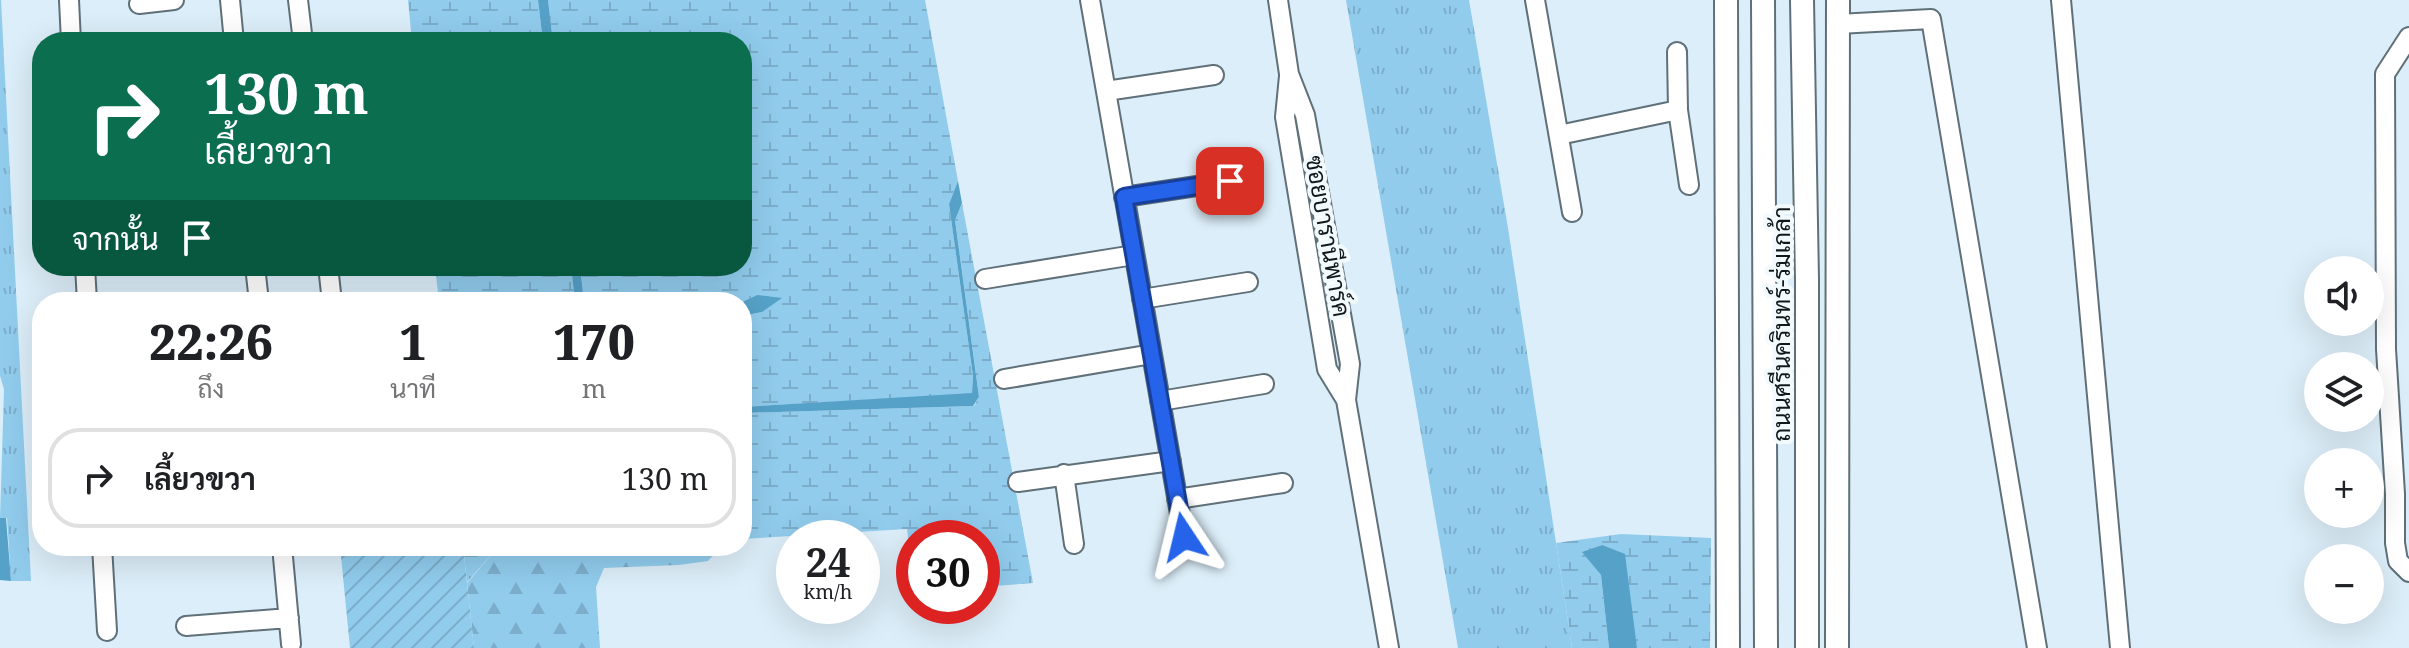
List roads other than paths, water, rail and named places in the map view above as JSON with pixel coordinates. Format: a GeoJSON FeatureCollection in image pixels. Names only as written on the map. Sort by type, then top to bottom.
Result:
{"type":"FeatureCollection","features":[{"type":"Feature","properties":{"kind":"main road"},"geometry":{"type":"LineString","coordinates":[[1726,0],[1729,645]]}},
{"type":"Feature","properties":{"kind":"main road","name":"ถนนศรีนครินทร์-ร่มเกล้า"},"geometry":{"type":"LineString","coordinates":[[1763,0],[1766,648]]}},
{"type":"Feature","properties":{"kind":"main road","name":"ถนนศรีนครินทร์-ร่มเกล้า"},"geometry":{"type":"LineString","coordinates":[[1802,0],[1807,280],[1807,648]]}},
{"type":"Feature","properties":{"kind":"main road"},"geometry":{"type":"LineString","coordinates":[[1835,643],[1838,0]]}},
{"type":"Feature","properties":{"kind":"street"},"geometry":{"type":"LineString","coordinates":[[69,0],[71,32]]}},
{"type":"Feature","properties":{"kind":"street"},"geometry":{"type":"LineString","coordinates":[[139,4],[174,0]]}},
{"type":"Feature","properties":{"kind":"street"},"geometry":{"type":"LineString","coordinates":[[230,0],[233,32]]}},
{"type":"Feature","properties":{"kind":"street"},"geometry":{"type":"LineString","coordinates":[[298,0],[302,32]]}},
{"type":"Feature","properties":{"kind":"street"},"geometry":{"type":"LineString","coordinates":[[1090,0],[1184,537]]}},
{"type":"Feature","properties":{"kind":"street","name":"ซอยบารานีพาร์ค"},"geometry":{"type":"LineString","coordinates":[[1278,0],[1289,74],[1285,117],[1324,353],[1327,369],[1346,400],[1389,648]]}},
{"type":"Feature","properties":{"kind":"street"},"geometry":{"type":"LineString","coordinates":[[1535,0],[1572,212]]}},
{"type":"Feature","properties":{"kind":"street"},"geometry":{"type":"LineString","coordinates":[[2061,0],[2120,648]]}},
{"type":"Feature","properties":{"kind":"street"},"geometry":{"type":"LineString","coordinates":[[1838,24],[1931,19],[2037,648]]}},
{"type":"Feature","properties":{"kind":"street"},"geometry":{"type":"LineString","coordinates":[[2409,37],[2385,74],[2386,349],[2395,543],[2398,561],[2409,572]]}},
{"type":"Feature","properties":{"kind":"street"},"geometry":{"type":"LineString","coordinates":[[1677,52],[1678,110],[1689,185]]}},
{"type":"Feature","properties":{"kind":"street"},"geometry":{"type":"LineString","coordinates":[[1106,91],[1214,75]]}},
{"type":"Feature","properties":{"kind":"street"},"geometry":{"type":"LineString","coordinates":[[1559,135],[1678,110]]}},
{"type":"Feature","properties":{"kind":"street"},"geometry":{"type":"LineString","coordinates":[[1124,197],[1230,181]]}},
{"type":"Feature","properties":{"kind":"street"},"geometry":{"type":"LineString","coordinates":[[985,279],[1134,255]]}},
{"type":"Feature","properties":{"kind":"street"},"geometry":{"type":"LineString","coordinates":[[1142,299],[1248,282]]}},
{"type":"Feature","properties":{"kind":"street"},"geometry":{"type":"LineString","coordinates":[[1004,379],[1152,354]]}},
{"type":"Feature","properties":{"kind":"street"},"geometry":{"type":"LineString","coordinates":[[1160,401],[1264,384]]}},
{"type":"Feature","properties":{"kind":"street"},"geometry":{"type":"LineString","coordinates":[[1018,482],[1171,461]]}},
{"type":"Feature","properties":{"kind":"street"},"geometry":{"type":"LineString","coordinates":[[1064,474],[1074,544]]}},
{"type":"Feature","properties":{"kind":"street"},"geometry":{"type":"LineString","coordinates":[[1177,499],[1283,483]]}},
{"type":"Feature","properties":{"kind":"street"},"geometry":{"type":"LineString","coordinates":[[103,556],[107,631]]}},
{"type":"Feature","properties":{"kind":"street"},"geometry":{"type":"LineString","coordinates":[[283,556],[291,644]]}},
{"type":"Feature","properties":{"kind":"street"},"geometry":{"type":"LineString","coordinates":[[186,626],[289,618]]}}]}
